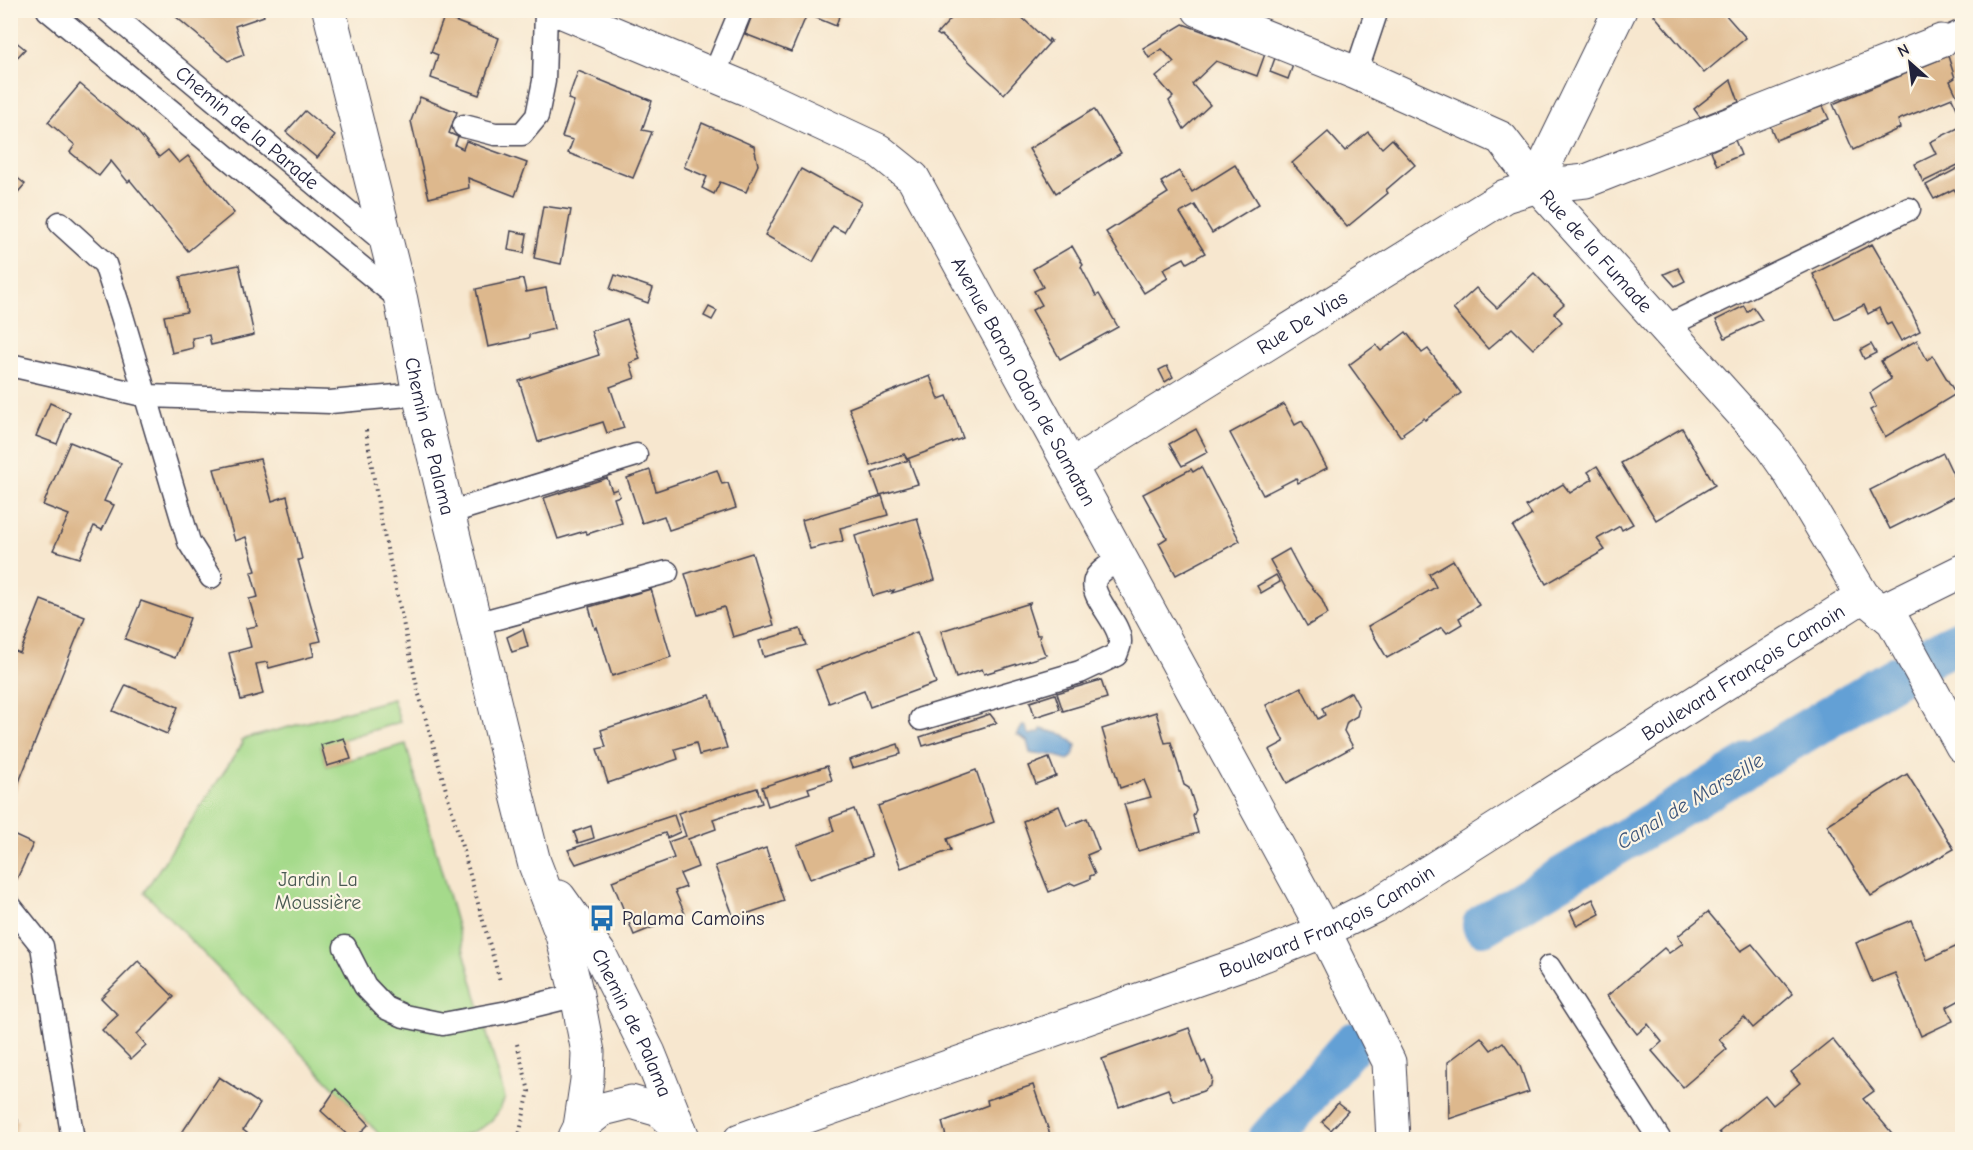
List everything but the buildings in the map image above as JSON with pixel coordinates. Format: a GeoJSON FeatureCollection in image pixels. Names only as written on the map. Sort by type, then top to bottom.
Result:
{"type":"FeatureCollection","features":[{"type":"Feature","properties":{"kind":"street","name":"Chemin de Palama"},"geometry":{"type":"LineString","coordinates":[[329,10],[401,300],[418,394],[534,862],[562,935],[577,995],[588,1052],[587,1080],[577,1133]]}},
{"type":"Feature","properties":{"kind":"street","name":"Avenue Baron Odon de Samatan"},"geometry":{"type":"LineString","coordinates":[[558,10],[714,75],[878,150],[913,178],[1324,931],[1389,1062],[1393,1140]]}},
{"type":"Feature","properties":{"kind":"street","name":"Rue de la Fumade"},"geometry":{"type":"LineString","coordinates":[[1199,10],[1356,73],[1501,138],[1538,186],[1768,442],[1930,687],[1962,746]]}},
{"type":"Feature","properties":{"kind":"street"},"geometry":{"type":"LineString","coordinates":[[1538,186],[1549,156],[1620,10]]}},
{"type":"Feature","properties":{"kind":"street","name":"Rue De Vias"},"geometry":{"type":"LineString","coordinates":[[1070,466],[1505,195],[1538,186],[1586,181],[1952,36]]}},
{"type":"Feature","properties":{"kind":"street","name":"Boulevard François Camoin"},"geometry":{"type":"LineString","coordinates":[[740,1140],[1249,961],[1324,931],[1375,906],[1879,609],[1962,571]]}},
{"type":"Feature","properties":{"kind":"street","name":"Chemin de Palama"},"geometry":{"type":"LineString","coordinates":[[534,862],[599,953],[649,1053],[682,1135]]}},
{"type":"Feature","properties":{"kind":"street"},"geometry":{"type":"LineString","coordinates":[[577,1133],[603,1109],[631,1102],[659,1110],[682,1135]]}},
{"type":"Feature","properties":{"kind":"lane"},"geometry":{"type":"LineString","coordinates":[[48,10],[401,300]]}},
{"type":"Feature","properties":{"kind":"lane","name":"Chemin de la Parade"},"geometry":{"type":"LineString","coordinates":[[107,10],[388,245]]}},
{"type":"Feature","properties":{"kind":"lane"},"geometry":{"type":"LineString","coordinates":[[464,126],[495,134],[522,134],[537,116],[544,81],[546,10]]}},
{"type":"Feature","properties":{"kind":"lane"},"geometry":{"type":"LineString","coordinates":[[714,75],[741,10]]}},
{"type":"Feature","properties":{"kind":"lane"},"geometry":{"type":"LineString","coordinates":[[1356,73],[1377,10]]}},
{"type":"Feature","properties":{"kind":"lane"},"geometry":{"type":"LineString","coordinates":[[1665,327],[1909,209]]}},
{"type":"Feature","properties":{"kind":"lane"},"geometry":{"type":"LineString","coordinates":[[60,223],[105,264],[147,396],[189,542],[211,577]]}},
{"type":"Feature","properties":{"kind":"lane"},"geometry":{"type":"LineString","coordinates":[[10,365],[147,396],[330,402],[418,394]]}},
{"type":"Feature","properties":{"kind":"lane"},"geometry":{"type":"LineString","coordinates":[[448,513],[636,455]]}},
{"type":"Feature","properties":{"kind":"lane"},"geometry":{"type":"LineString","coordinates":[[921,719],[1080,672],[1116,656],[1121,641],[1095,591],[1095,580],[1100,573],[1120,558]]}},
{"type":"Feature","properties":{"kind":"lane"},"geometry":{"type":"LineString","coordinates":[[475,624],[667,572]]}},
{"type":"Feature","properties":{"kind":"lane"},"geometry":{"type":"LineString","coordinates":[[10,906],[42,946],[73,1140]]}},
{"type":"Feature","properties":{"kind":"lane"},"geometry":{"type":"LineString","coordinates":[[345,947],[365,986],[386,1008],[404,1016],[443,1024],[508,1012],[577,995]]}},
{"type":"Feature","properties":{"kind":"lane"},"geometry":{"type":"LineString","coordinates":[[1549,967],[1660,1140]]}},
{"type":"Feature","properties":{"kind":"path"},"geometry":{"type":"LineString","coordinates":[[372,399],[366,434],[380,516],[418,691],[529,1091],[518,1140]]}},
{"type":"Feature","properties":{"kind":"green space","name":"Jardin La Moussière"},"geometry":{"type":"Polygon","coordinates":[[[393,699],[400,722],[321,746],[327,766],[406,744],[505,1098],[497,1113],[486,1125],[460,1136],[386,1139],[381,1136],[144,892],[243,743],[241,740],[393,699]]]}},
{"type":"Feature","properties":{"kind":"water"},"geometry":{"type":"Polygon","coordinates":[[[1023,725],[1026,726],[1030,735],[1040,732],[1041,729],[1065,735],[1076,745],[1073,756],[1068,760],[1054,755],[1030,753],[1027,741],[1017,735],[1023,725]]]}},
{"type":"Feature","properties":{"kind":"waterway","name":"Canal de Marseille"},"geometry":{"type":"LineString","coordinates":[[1929,656],[1962,640]]}},
{"type":"Feature","properties":{"kind":"waterway","name":"Canal de Marseille"},"geometry":{"type":"LineString","coordinates":[[1483,925],[1897,676]]}},
{"type":"Feature","properties":{"kind":"waterway","name":"Canal de Marseille"},"geometry":{"type":"LineString","coordinates":[[1268,1140],[1353,1043]]}},
{"type":"Feature","properties":{"kind":"place","name":"Palama Camoins"},"geometry":{"type":"Point","coordinates":[602,918]}}]}
